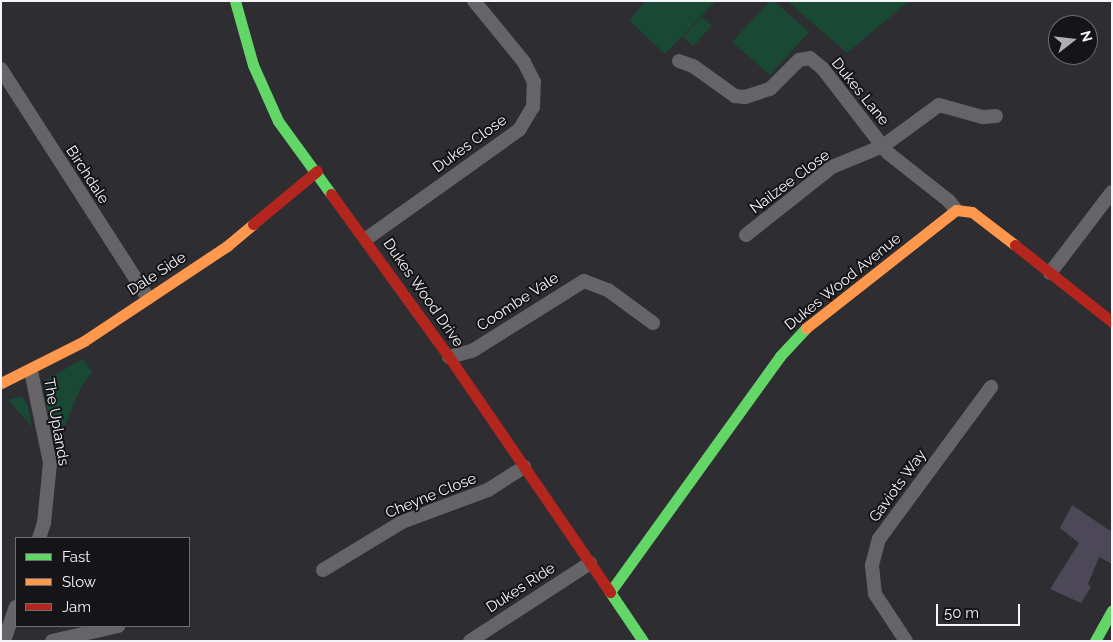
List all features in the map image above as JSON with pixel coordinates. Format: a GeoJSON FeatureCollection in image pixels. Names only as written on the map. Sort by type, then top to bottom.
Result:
{"type":"FeatureCollection","features":[{"type":"Feature","properties":{"kind":"street","name":"Dukes Wood Drive"},"geometry":{"type":"LineString","coordinates":[[235,1],[254,66],[278,120],[449,356],[610,592]]}},
{"type":"Feature","properties":{"kind":"street","name":"Dukes Close"},"geometry":{"type":"LineString","coordinates":[[366,240],[520,130],[532,107],[534,82],[524,62],[474,1]]}},
{"type":"Feature","properties":{"kind":"street","name":"Dukes Lane"},"geometry":{"type":"LineString","coordinates":[[679,61],[694,66],[735,96],[745,97],[770,90],[799,60],[810,58],[823,69],[883,146],[949,201],[956,210]]}},
{"type":"Feature","properties":{"kind":"street","name":"Birchdale"},"geometry":{"type":"LineString","coordinates":[[1,69],[148,298]]}},
{"type":"Feature","properties":{"kind":"street","name":"Nailzee Close"},"geometry":{"type":"LineString","coordinates":[[746,235],[832,167],[883,146],[939,105],[984,118],[996,116]]}},
{"type":"Feature","properties":{"kind":"street","name":"Dale Side"},"geometry":{"type":"LineString","coordinates":[[1,384],[31,371],[84,341],[227,246],[316,171]]}},
{"type":"Feature","properties":{"kind":"street"},"geometry":{"type":"LineString","coordinates":[[1050,273],[1112,192]]}},
{"type":"Feature","properties":{"kind":"street"},"geometry":{"type":"LineString","coordinates":[[956,210],[972,212],[1112,322]]}},
{"type":"Feature","properties":{"kind":"street","name":"Dukes Wood Avenue"},"geometry":{"type":"LineString","coordinates":[[610,592],[775,364],[803,330],[956,210]]}},
{"type":"Feature","properties":{"kind":"street","name":"Coombe Vale"},"geometry":{"type":"LineString","coordinates":[[449,356],[472,351],[584,281],[608,290],[653,323]]}},
{"type":"Feature","properties":{"kind":"street","name":"The Uplands"},"geometry":{"type":"LineString","coordinates":[[31,371],[50,463],[44,524],[40,537]]}},
{"type":"Feature","properties":{"kind":"street","name":"Gaviots Way"},"geometry":{"type":"LineString","coordinates":[[906,641],[875,594],[872,564],[880,539],[991,387]]}},
{"type":"Feature","properties":{"kind":"street","name":"Cheyne Close"},"geometry":{"type":"LineString","coordinates":[[324,570],[402,522],[488,490],[524,467]]}},
{"type":"Feature","properties":{"kind":"street","name":"Dukes Ride"},"geometry":{"type":"LineString","coordinates":[[470,641],[590,563]]}},
{"type":"Feature","properties":{"kind":"street"},"geometry":{"type":"LineString","coordinates":[[610,592],[643,641]]}},
{"type":"Feature","properties":{"kind":"street"},"geometry":{"type":"LineString","coordinates":[[1095,641],[1112,610]]}},
{"type":"Feature","properties":{"kind":"street"},"geometry":{"type":"LineString","coordinates":[[6,640],[15,611]]}},
{"type":"Feature","properties":{"kind":"street"},"geometry":{"type":"LineString","coordinates":[[52,641],[114,627]]}},
{"type":"Feature","properties":{"kind":"green space"},"geometry":{"type":"Polygon","coordinates":[[[646,1],[716,1],[665,54],[629,20],[646,1]]]}},
{"type":"Feature","properties":{"kind":"green space"},"geometry":{"type":"Polygon","coordinates":[[[770,1],[774,1],[809,32],[770,75],[732,42],[770,1]]]}},
{"type":"Feature","properties":{"kind":"green space"},"geometry":{"type":"Polygon","coordinates":[[[787,1],[909,1],[847,53],[787,1]]]}},
{"type":"Feature","properties":{"kind":"green space"},"geometry":{"type":"Polygon","coordinates":[[[702,17],[712,26],[693,46],[683,37],[702,17]]]}},
{"type":"Feature","properties":{"kind":"green space"},"geometry":{"type":"Polygon","coordinates":[[[83,359],[92,372],[81,387],[58,442],[53,442],[43,387],[46,380],[83,359]]]}},
{"type":"Feature","properties":{"kind":"green space"},"geometry":{"type":"Polygon","coordinates":[[[22,396],[28,406],[32,427],[8,400],[22,396]]]}},
{"type":"Feature","properties":{"kind":"building"},"geometry":{"type":"Polygon","coordinates":[[[1072,505],[1112,532],[1112,564],[1099,557],[1088,584],[1091,587],[1081,603],[1050,589],[1079,543],[1060,528],[1072,505]]]}},
{"type":"Feature","properties":{"kind":"traffic: fast"},"geometry":{"type":"LineString","coordinates":[[235,1],[253,65],[278,121],[331,194]]}},
{"type":"Feature","properties":{"kind":"traffic: fast"},"geometry":{"type":"LineString","coordinates":[[643,641],[610,592],[780,356],[806,328]]}},
{"type":"Feature","properties":{"kind":"traffic: fast"},"geometry":{"type":"LineString","coordinates":[[1095,641],[1112,610]]}},
{"type":"Feature","properties":{"kind":"traffic: slow"},"geometry":{"type":"LineString","coordinates":[[806,328],[956,210],[972,212],[1015,245]]}},
{"type":"Feature","properties":{"kind":"traffic: slow"},"geometry":{"type":"LineString","coordinates":[[1,383],[84,341],[227,246],[253,224]]}},
{"type":"Feature","properties":{"kind":"traffic: jam"},"geometry":{"type":"LineString","coordinates":[[253,224],[317,171]]}},
{"type":"Feature","properties":{"kind":"traffic: jam"},"geometry":{"type":"LineString","coordinates":[[331,194],[449,357],[610,592]]}},
{"type":"Feature","properties":{"kind":"traffic: jam"},"geometry":{"type":"LineString","coordinates":[[1015,245],[1112,322]]}}]}
